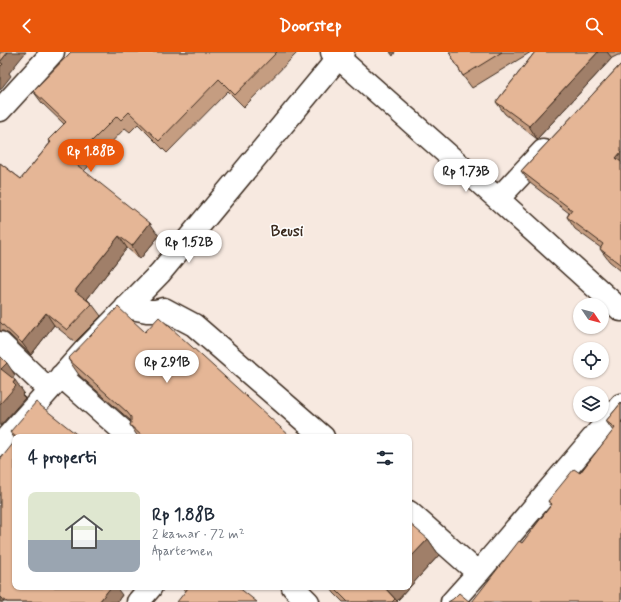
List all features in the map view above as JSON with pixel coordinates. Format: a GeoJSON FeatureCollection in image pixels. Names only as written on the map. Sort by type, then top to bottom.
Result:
{"type":"FeatureCollection","features":[{"type":"Feature","properties":{"kind":"street"},"geometry":{"type":"LineString","coordinates":[[0,110],[53,52]]}},
{"type":"Feature","properties":{"kind":"street"},"geometry":{"type":"LineString","coordinates":[[0,445],[83,352],[160,273],[338,54],[621,310]]}},
{"type":"Feature","properties":{"kind":"street"},"geometry":{"type":"LineString","coordinates":[[498,199],[557,136]]}},
{"type":"Feature","properties":{"kind":"street"},"geometry":{"type":"LineString","coordinates":[[126,307],[147,311],[164,310],[194,325],[320,434]]}},
{"type":"Feature","properties":{"kind":"street"},"geometry":{"type":"LineString","coordinates":[[0,343],[126,434]]}},
{"type":"Feature","properties":{"kind":"street"},"geometry":{"type":"LineString","coordinates":[[452,602],[621,405]]}},
{"type":"Feature","properties":{"kind":"street"},"geometry":{"type":"LineString","coordinates":[[412,515],[478,573]]}},
{"type":"Feature","properties":{"kind":"street"},"geometry":{"type":"LineString","coordinates":[[138,602],[148,590]]}},
{"type":"Feature","properties":{"kind":"street"},"geometry":{"type":"LineString","coordinates":[[296,590],[308,602]]}},
{"type":"Feature","properties":{"kind":"building"},"geometry":{"type":"Polygon","coordinates":[[[0,52],[8,52],[0,62],[0,52]]]}},
{"type":"Feature","properties":{"kind":"building"},"geometry":{"type":"Polygon","coordinates":[[[71,52],[277,52],[235,95],[219,79],[159,141],[129,112],[121,120],[117,116],[72,161],[150,223],[132,246],[119,236],[75,291],[92,304],[67,330],[46,313],[22,343],[0,322],[0,163],[21,179],[51,142],[48,140],[66,122],[33,91],[71,52]]]}},
{"type":"Feature","properties":{"kind":"building"},"geometry":{"type":"Polygon","coordinates":[[[449,52],[502,52],[463,76],[449,52]]]}},
{"type":"Feature","properties":{"kind":"building"},"geometry":{"type":"Polygon","coordinates":[[[535,52],[598,52],[529,126],[496,102],[535,52]]]}},
{"type":"Feature","properties":{"kind":"building"},"geometry":{"type":"Polygon","coordinates":[[[621,64],[621,152],[616,158],[621,162],[621,265],[600,249],[603,244],[567,217],[572,210],[521,171],[621,64]]]}},
{"type":"Feature","properties":{"kind":"building"},"geometry":{"type":"Polygon","coordinates":[[[118,307],[145,332],[159,317],[288,434],[140,434],[130,425],[131,417],[127,412],[68,359],[118,307]]]}},
{"type":"Feature","properties":{"kind":"building"},"geometry":{"type":"Polygon","coordinates":[[[0,356],[7,363],[1,369],[15,380],[13,383],[16,386],[0,404],[0,356]]]}},
{"type":"Feature","properties":{"kind":"building"},"geometry":{"type":"Polygon","coordinates":[[[36,402],[76,434],[12,434],[10,432],[36,402]]]}},
{"type":"Feature","properties":{"kind":"building"},"geometry":{"type":"Polygon","coordinates":[[[621,403],[621,602],[472,602],[519,541],[522,543],[552,504],[548,501],[574,469],[580,473],[615,428],[607,422],[609,422],[609,417],[621,403]]]}},
{"type":"Feature","properties":{"kind":"building"},"geometry":{"type":"Polygon","coordinates":[[[12,445],[12,590],[109,590],[99,602],[7,602],[0,597],[0,460],[12,445]]]}},
{"type":"Feature","properties":{"kind":"building"},"geometry":{"type":"Polygon","coordinates":[[[412,526],[428,539],[412,556],[412,526]]]}},
{"type":"Feature","properties":{"kind":"building"},"geometry":{"type":"Polygon","coordinates":[[[186,590],[242,590],[257,602],[177,602],[186,590]]]}},
{"type":"Feature","properties":{"kind":"building"},"geometry":{"type":"Polygon","coordinates":[[[336,590],[387,590],[395,599],[392,602],[348,602],[336,590]]]}},
{"type":"Feature","properties":{"kind":"building"},"geometry":{"type":"Polygon","coordinates":[[[459,593],[470,602],[448,602],[453,599],[459,593]]]}},
{"type":"Feature","properties":{"kind":"district","name":"Beusi"},"geometry":{"type":"Point","coordinates":[287,232]}}]}
